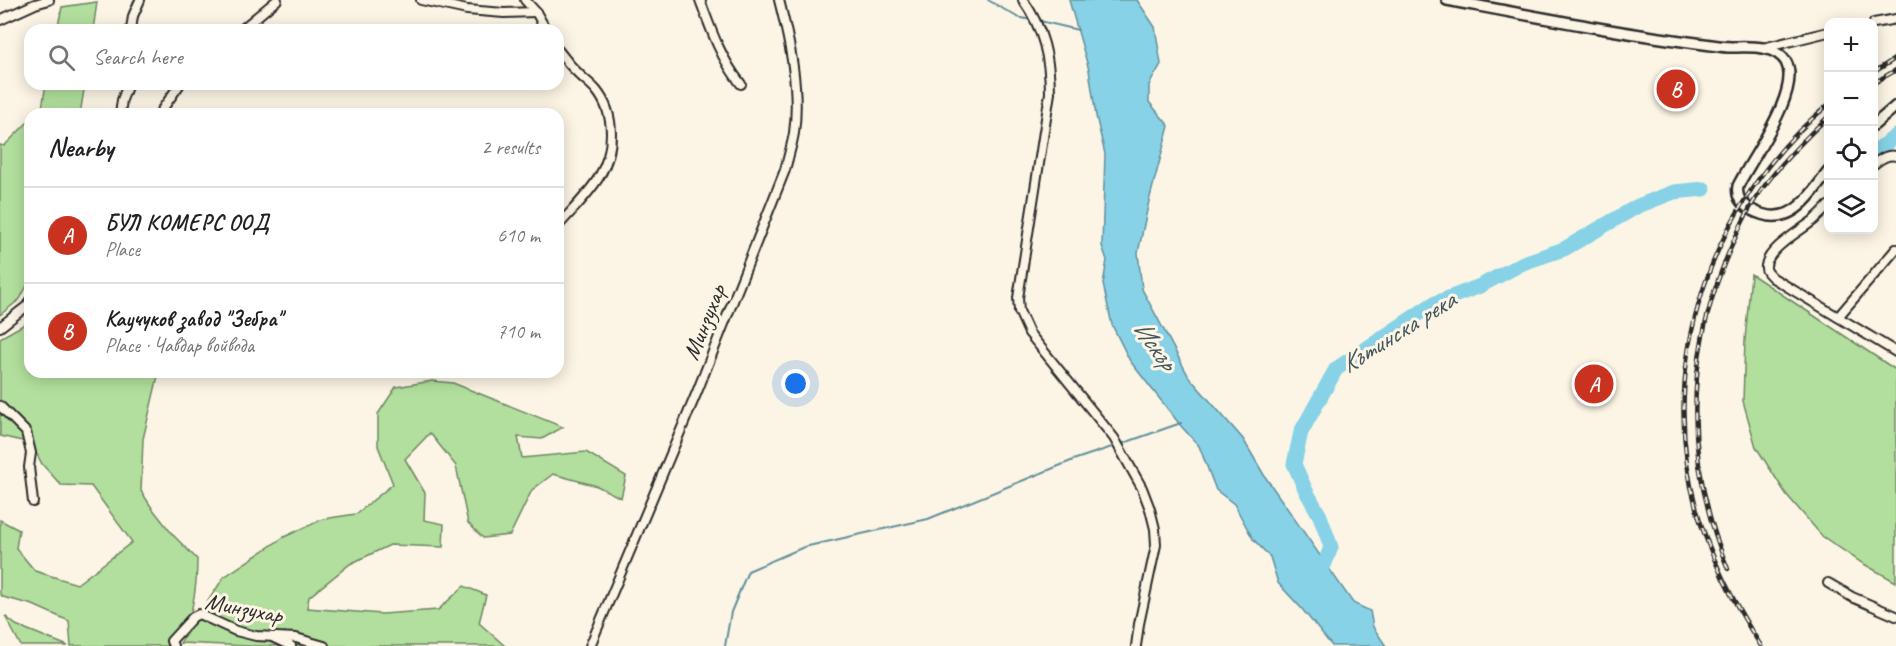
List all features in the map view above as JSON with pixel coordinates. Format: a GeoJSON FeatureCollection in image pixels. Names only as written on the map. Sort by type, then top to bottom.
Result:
{"type":"FeatureCollection","features":[{"type":"Feature","properties":{"kind":"street"},"geometry":{"type":"LineString","coordinates":[[0,20],[48,0]]}},
{"type":"Feature","properties":{"kind":"street"},"geometry":{"type":"LineString","coordinates":[[132,24],[140,0]]}},
{"type":"Feature","properties":{"kind":"street"},"geometry":{"type":"LineString","coordinates":[[248,24],[276,0]]}},
{"type":"Feature","properties":{"kind":"street"},"geometry":{"type":"LineString","coordinates":[[421,0],[467,10],[504,13],[536,12]]}},
{"type":"Feature","properties":{"kind":"street"},"geometry":{"type":"LineString","coordinates":[[525,0],[543,24]]}},
{"type":"Feature","properties":{"kind":"street"},"geometry":{"type":"LineString","coordinates":[[700,0],[721,54],[741,84]]}},
{"type":"Feature","properties":{"kind":"street","name":"Минзухар"},"geometry":{"type":"LineString","coordinates":[[590,646],[701,381],[785,170],[794,134],[795,98],[790,45],[779,0]]}},
{"type":"Feature","properties":{"kind":"street"},"geometry":{"type":"LineString","coordinates":[[1023,0],[1037,23],[1045,43],[1050,68],[1050,93],[1018,298],[1018,311],[1029,333],[1114,438],[1142,488],[1150,509],[1156,545],[1136,646]]}},
{"type":"Feature","properties":{"kind":"street"},"geometry":{"type":"LineString","coordinates":[[1447,0],[1686,42],[1728,47],[1763,48],[1824,34]]}},
{"type":"Feature","properties":{"kind":"street"},"geometry":{"type":"LineString","coordinates":[[1878,22],[1896,19]]}},
{"type":"Feature","properties":{"kind":"street"},"geometry":{"type":"LineString","coordinates":[[1763,48],[1776,53],[1785,61],[1789,73],[1788,88],[1776,119],[1738,186],[1738,198],[1751,209],[1772,216],[1783,216],[1801,206],[1824,177]]}},
{"type":"Feature","properties":{"kind":"street"},"geometry":{"type":"LineString","coordinates":[[564,57],[596,90],[607,106],[612,128],[609,153],[600,175],[564,219]]}},
{"type":"Feature","properties":{"kind":"street"},"geometry":{"type":"LineString","coordinates":[[121,108],[126,90]]}},
{"type":"Feature","properties":{"kind":"street"},"geometry":{"type":"LineString","coordinates":[[163,108],[176,90]]}},
{"type":"Feature","properties":{"kind":"street"},"geometry":{"type":"LineString","coordinates":[[1878,122],[1896,106]]}},
{"type":"Feature","properties":{"kind":"street"},"geometry":{"type":"LineString","coordinates":[[1878,161],[1890,155],[1896,156]]}},
{"type":"Feature","properties":{"kind":"street"},"geometry":{"type":"LineString","coordinates":[[1824,210],[1813,221],[1782,243],[1768,259],[1767,272],[1773,278],[1896,352]]}},
{"type":"Feature","properties":{"kind":"street"},"geometry":{"type":"LineString","coordinates":[[1838,317],[1896,249]]}},
{"type":"Feature","properties":{"kind":"street"},"geometry":{"type":"LineString","coordinates":[[0,327],[24,308]]}},
{"type":"Feature","properties":{"kind":"street"},"geometry":{"type":"LineString","coordinates":[[0,406],[26,432],[31,453],[29,467],[33,502]]}},
{"type":"Feature","properties":{"kind":"street"},"geometry":{"type":"LineString","coordinates":[[1828,583],[1851,597],[1896,616]]}},
{"type":"Feature","properties":{"kind":"street","name":"Минзухар"},"geometry":{"type":"LineString","coordinates":[[169,644],[193,616],[199,614],[236,631],[256,636],[296,638],[324,646]]}},
{"type":"Feature","properties":{"kind":"street"},"geometry":{"type":"LineString","coordinates":[[270,637],[291,646]]}},
{"type":"Feature","properties":{"kind":"green space"},"geometry":{"type":"Polygon","coordinates":[[[97,2],[94,24],[58,24],[62,7],[97,2]]]}},
{"type":"Feature","properties":{"kind":"green space"},"geometry":{"type":"Polygon","coordinates":[[[45,90],[84,90],[81,108],[42,108],[45,90]]]}},
{"type":"Feature","properties":{"kind":"green space"},"geometry":{"type":"Polygon","coordinates":[[[24,126],[24,291],[20,299],[0,315],[0,145],[4,146],[24,126]]]}},
{"type":"Feature","properties":{"kind":"green space"},"geometry":{"type":"Polygon","coordinates":[[[1751,274],[1896,370],[1896,582],[1862,563],[1822,536],[1786,494],[1756,447],[1743,401],[1745,340],[1751,274]]]}},
{"type":"Feature","properties":{"kind":"green space"},"geometry":{"type":"Polygon","coordinates":[[[24,324],[24,378],[158,378],[143,439],[141,491],[173,535],[197,559],[195,593],[189,618],[179,639],[172,646],[71,646],[69,621],[0,594],[0,520],[19,530],[16,548],[35,571],[77,584],[132,542],[91,486],[61,485],[42,464],[31,443],[0,436],[0,338],[24,324]]]}},
{"type":"Feature","properties":{"kind":"green space"},"geometry":{"type":"Polygon","coordinates":[[[432,381],[453,383],[563,427],[542,439],[518,437],[522,458],[586,452],[626,476],[621,498],[597,486],[553,474],[532,490],[510,535],[483,538],[468,523],[456,466],[430,433],[405,459],[425,493],[424,520],[444,524],[443,547],[390,545],[350,564],[309,597],[307,608],[382,614],[438,610],[464,586],[486,595],[479,623],[505,646],[249,646],[180,643],[224,577],[284,537],[323,519],[356,514],[393,484],[378,446],[378,414],[396,387],[432,381]]]}},
{"type":"Feature","properties":{"kind":"green space"},"geometry":{"type":"Polygon","coordinates":[[[5,616],[16,625],[68,646],[21,646],[5,616]]]}},
{"type":"Feature","properties":{"kind":"water","name":"Искър"},"geometry":{"type":"Polygon","coordinates":[[[1069,0],[1137,0],[1155,27],[1161,64],[1149,85],[1149,102],[1169,126],[1138,253],[1142,289],[1189,377],[1243,439],[1264,475],[1353,603],[1370,611],[1373,627],[1386,646],[1332,646],[1278,583],[1270,557],[1253,539],[1234,504],[1216,490],[1199,446],[1130,361],[1112,325],[1103,284],[1107,260],[1102,246],[1105,154],[1089,70],[1069,0]]]}},
{"type":"Feature","properties":{"kind":"waterway"},"geometry":{"type":"LineString","coordinates":[[988,0],[1017,17],[1031,20]]}},
{"type":"Feature","properties":{"kind":"waterway"},"geometry":{"type":"LineString","coordinates":[[1040,21],[1078,30]]}},
{"type":"Feature","properties":{"kind":"waterway","name":"Кътинска река"},"geometry":{"type":"LineString","coordinates":[[1878,149],[1896,136]]}},
{"type":"Feature","properties":{"kind":"waterway","name":"Кътинска река"},"geometry":{"type":"LineString","coordinates":[[1316,579],[1331,547],[1320,516],[1294,464],[1301,432],[1336,369],[1433,304],[1480,286],[1523,263],[1564,249],[1638,206],[1674,192],[1704,189]]}},
{"type":"Feature","properties":{"kind":"waterway"},"geometry":{"type":"LineString","coordinates":[[1121,444],[1181,423]]}},
{"type":"Feature","properties":{"kind":"waterway"},"geometry":{"type":"LineString","coordinates":[[725,646],[731,612],[748,571],[804,547],[928,519],[1076,459],[1115,446]]}},
{"type":"Feature","properties":{"kind":"railway"},"geometry":{"type":"LineString","coordinates":[[1878,69],[1896,58]]}},
{"type":"Feature","properties":{"kind":"railway"},"geometry":{"type":"LineString","coordinates":[[1878,81],[1896,70]]}},
{"type":"Feature","properties":{"kind":"railway"},"geometry":{"type":"LineString","coordinates":[[1761,646],[1724,581],[1697,511],[1686,456],[1684,399],[1690,343],[1703,289],[1724,237],[1752,188],[1787,144],[1824,109]]}},
{"type":"Feature","properties":{"kind":"railway"},"geometry":{"type":"LineString","coordinates":[[1728,569],[1714,531],[1704,493],[1698,455],[1695,416],[1702,340],[1711,302],[1724,264],[1751,206],[1799,145],[1824,121]]}},
{"type":"Feature","properties":{"kind":"place","name":"Каучуков завод \"Зебра\""},"geometry":{"type":"Point","coordinates":[1676,89]}},
{"type":"Feature","properties":{"kind":"place","name":"БУЛ КОМЕРС ООД"},"geometry":{"type":"Point","coordinates":[1594,384]}}]}
